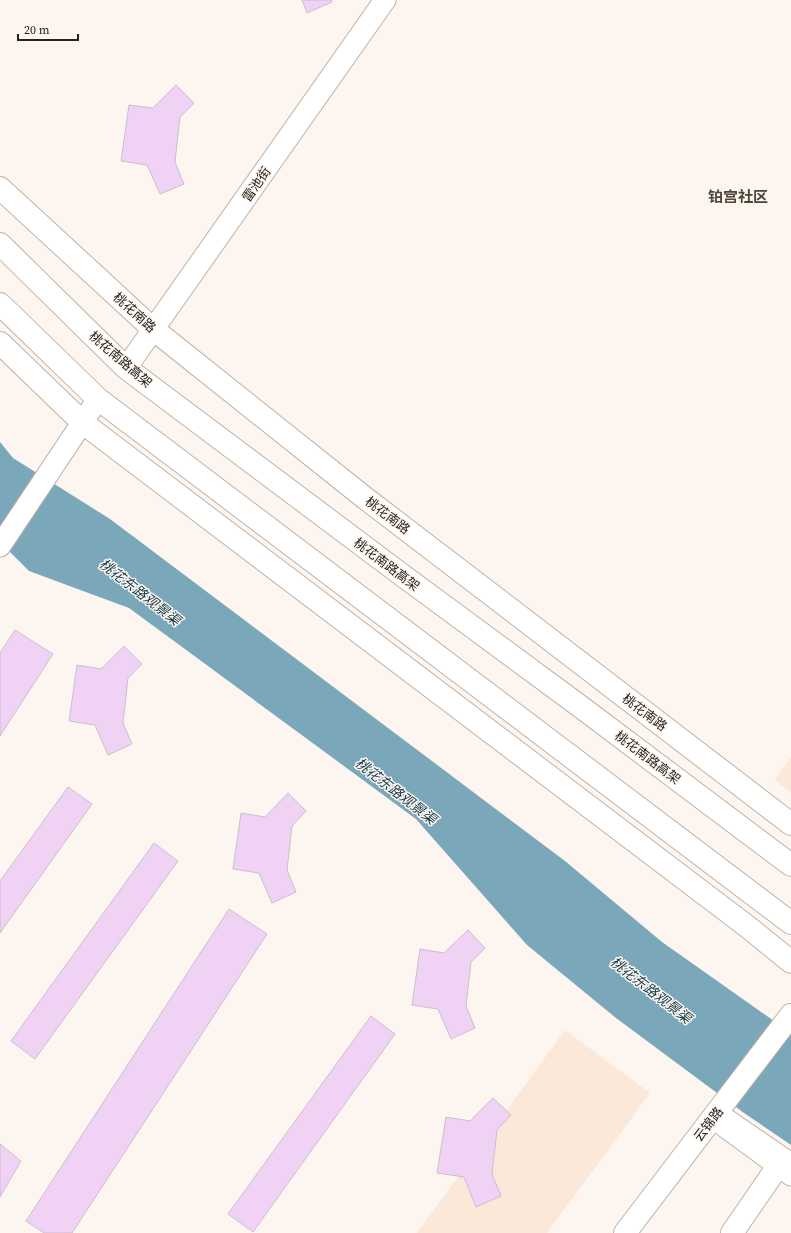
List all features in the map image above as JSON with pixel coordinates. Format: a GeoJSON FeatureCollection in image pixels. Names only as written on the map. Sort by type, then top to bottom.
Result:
{"type":"FeatureCollection","features":[{"type":"Feature","properties":{"kind":"main road","name":"桃花南路"},"geometry":{"type":"LineString","coordinates":[[0,188],[153,329],[364,498],[791,824]]}},
{"type":"Feature","properties":{"kind":"main road","name":"桃花南路高架"},"geometry":{"type":"LineString","coordinates":[[0,244],[126,368],[390,566],[586,710],[791,865]]}},
{"type":"Feature","properties":{"kind":"main road"},"geometry":{"type":"LineString","coordinates":[[0,304],[98,399],[791,923]]}},
{"type":"Feature","properties":{"kind":"main road"},"geometry":{"type":"LineString","coordinates":[[0,343],[83,423],[748,927],[791,962]]}},
{"type":"Feature","properties":{"kind":"main road","name":"云锦路"},"geometry":{"type":"LineString","coordinates":[[625,1233],[791,1015]]}},
{"type":"Feature","properties":{"kind":"main road"},"geometry":{"type":"LineString","coordinates":[[732,1233],[787,1166]]}},
{"type":"Feature","properties":{"kind":"street","name":"雷池街"},"geometry":{"type":"LineString","coordinates":[[126,368],[385,0]]}},
{"type":"Feature","properties":{"kind":"street"},"geometry":{"type":"LineString","coordinates":[[0,546],[98,399]]}},
{"type":"Feature","properties":{"kind":"street"},"geometry":{"type":"LineString","coordinates":[[716,1114],[787,1166]]}},
{"type":"Feature","properties":{"kind":"shaded area"},"geometry":{"type":"Polygon","coordinates":[[[791,757],[791,793],[775,780],[791,757]]]}},
{"type":"Feature","properties":{"kind":"shaded area"},"geometry":{"type":"Polygon","coordinates":[[[565,1030],[650,1093],[547,1233],[417,1233],[565,1030]]]}},
{"type":"Feature","properties":{"kind":"water","name":"桃花东路观景渠"},"geometry":{"type":"Polygon","coordinates":[[[0,442],[13,458],[110,519],[565,861],[662,942],[791,1033],[791,1145],[744,1113],[616,1018],[527,945],[416,819],[129,608],[29,571],[0,542],[0,442]]]}},
{"type":"Feature","properties":{"kind":"building"},"geometry":{"type":"Polygon","coordinates":[[[302,0],[331,0],[332,2],[307,13],[302,0]]]}},
{"type":"Feature","properties":{"kind":"building"},"geometry":{"type":"Polygon","coordinates":[[[176,85],[194,103],[180,117],[175,162],[184,184],[160,194],[147,165],[121,161],[129,105],[153,108],[176,85]]]}},
{"type":"Feature","properties":{"kind":"building"},"geometry":{"type":"Polygon","coordinates":[[[15,630],[53,654],[0,736],[0,653],[15,630]]]}},
{"type":"Feature","properties":{"kind":"building"},"geometry":{"type":"Polygon","coordinates":[[[124,646],[142,664],[128,678],[123,723],[132,744],[108,755],[95,725],[69,721],[77,665],[101,669],[124,646]]]}},
{"type":"Feature","properties":{"kind":"building"},"geometry":{"type":"Polygon","coordinates":[[[68,787],[92,804],[0,933],[0,881],[68,787]]]}},
{"type":"Feature","properties":{"kind":"building"},"geometry":{"type":"Polygon","coordinates":[[[288,793],[306,811],[292,826],[287,870],[296,892],[272,903],[259,873],[233,869],[241,813],[265,817],[288,793]]]}},
{"type":"Feature","properties":{"kind":"building"},"geometry":{"type":"Polygon","coordinates":[[[154,843],[178,861],[35,1059],[11,1041],[154,843]]]}},
{"type":"Feature","properties":{"kind":"building"},"geometry":{"type":"Polygon","coordinates":[[[229,909],[267,934],[72,1233],[44,1233],[26,1221],[229,909]]]}},
{"type":"Feature","properties":{"kind":"building"},"geometry":{"type":"Polygon","coordinates":[[[468,930],[485,948],[471,962],[466,1006],[475,1028],[451,1039],[438,1009],[412,1005],[420,949],[444,953],[468,930]]]}},
{"type":"Feature","properties":{"kind":"building"},"geometry":{"type":"Polygon","coordinates":[[[371,1016],[395,1034],[253,1232],[228,1214],[371,1016]]]}},
{"type":"Feature","properties":{"kind":"building"},"geometry":{"type":"Polygon","coordinates":[[[493,1098],[511,1115],[497,1130],[492,1174],[501,1196],[476,1207],[464,1177],[437,1173],[446,1117],[470,1121],[493,1098]]]}},
{"type":"Feature","properties":{"kind":"building"},"geometry":{"type":"Polygon","coordinates":[[[0,1144],[21,1161],[0,1197],[0,1144]]]}},
{"type":"Feature","properties":{"kind":"district","name":"铂宫社区"},"geometry":{"type":"Point","coordinates":[738,197]}}]}
